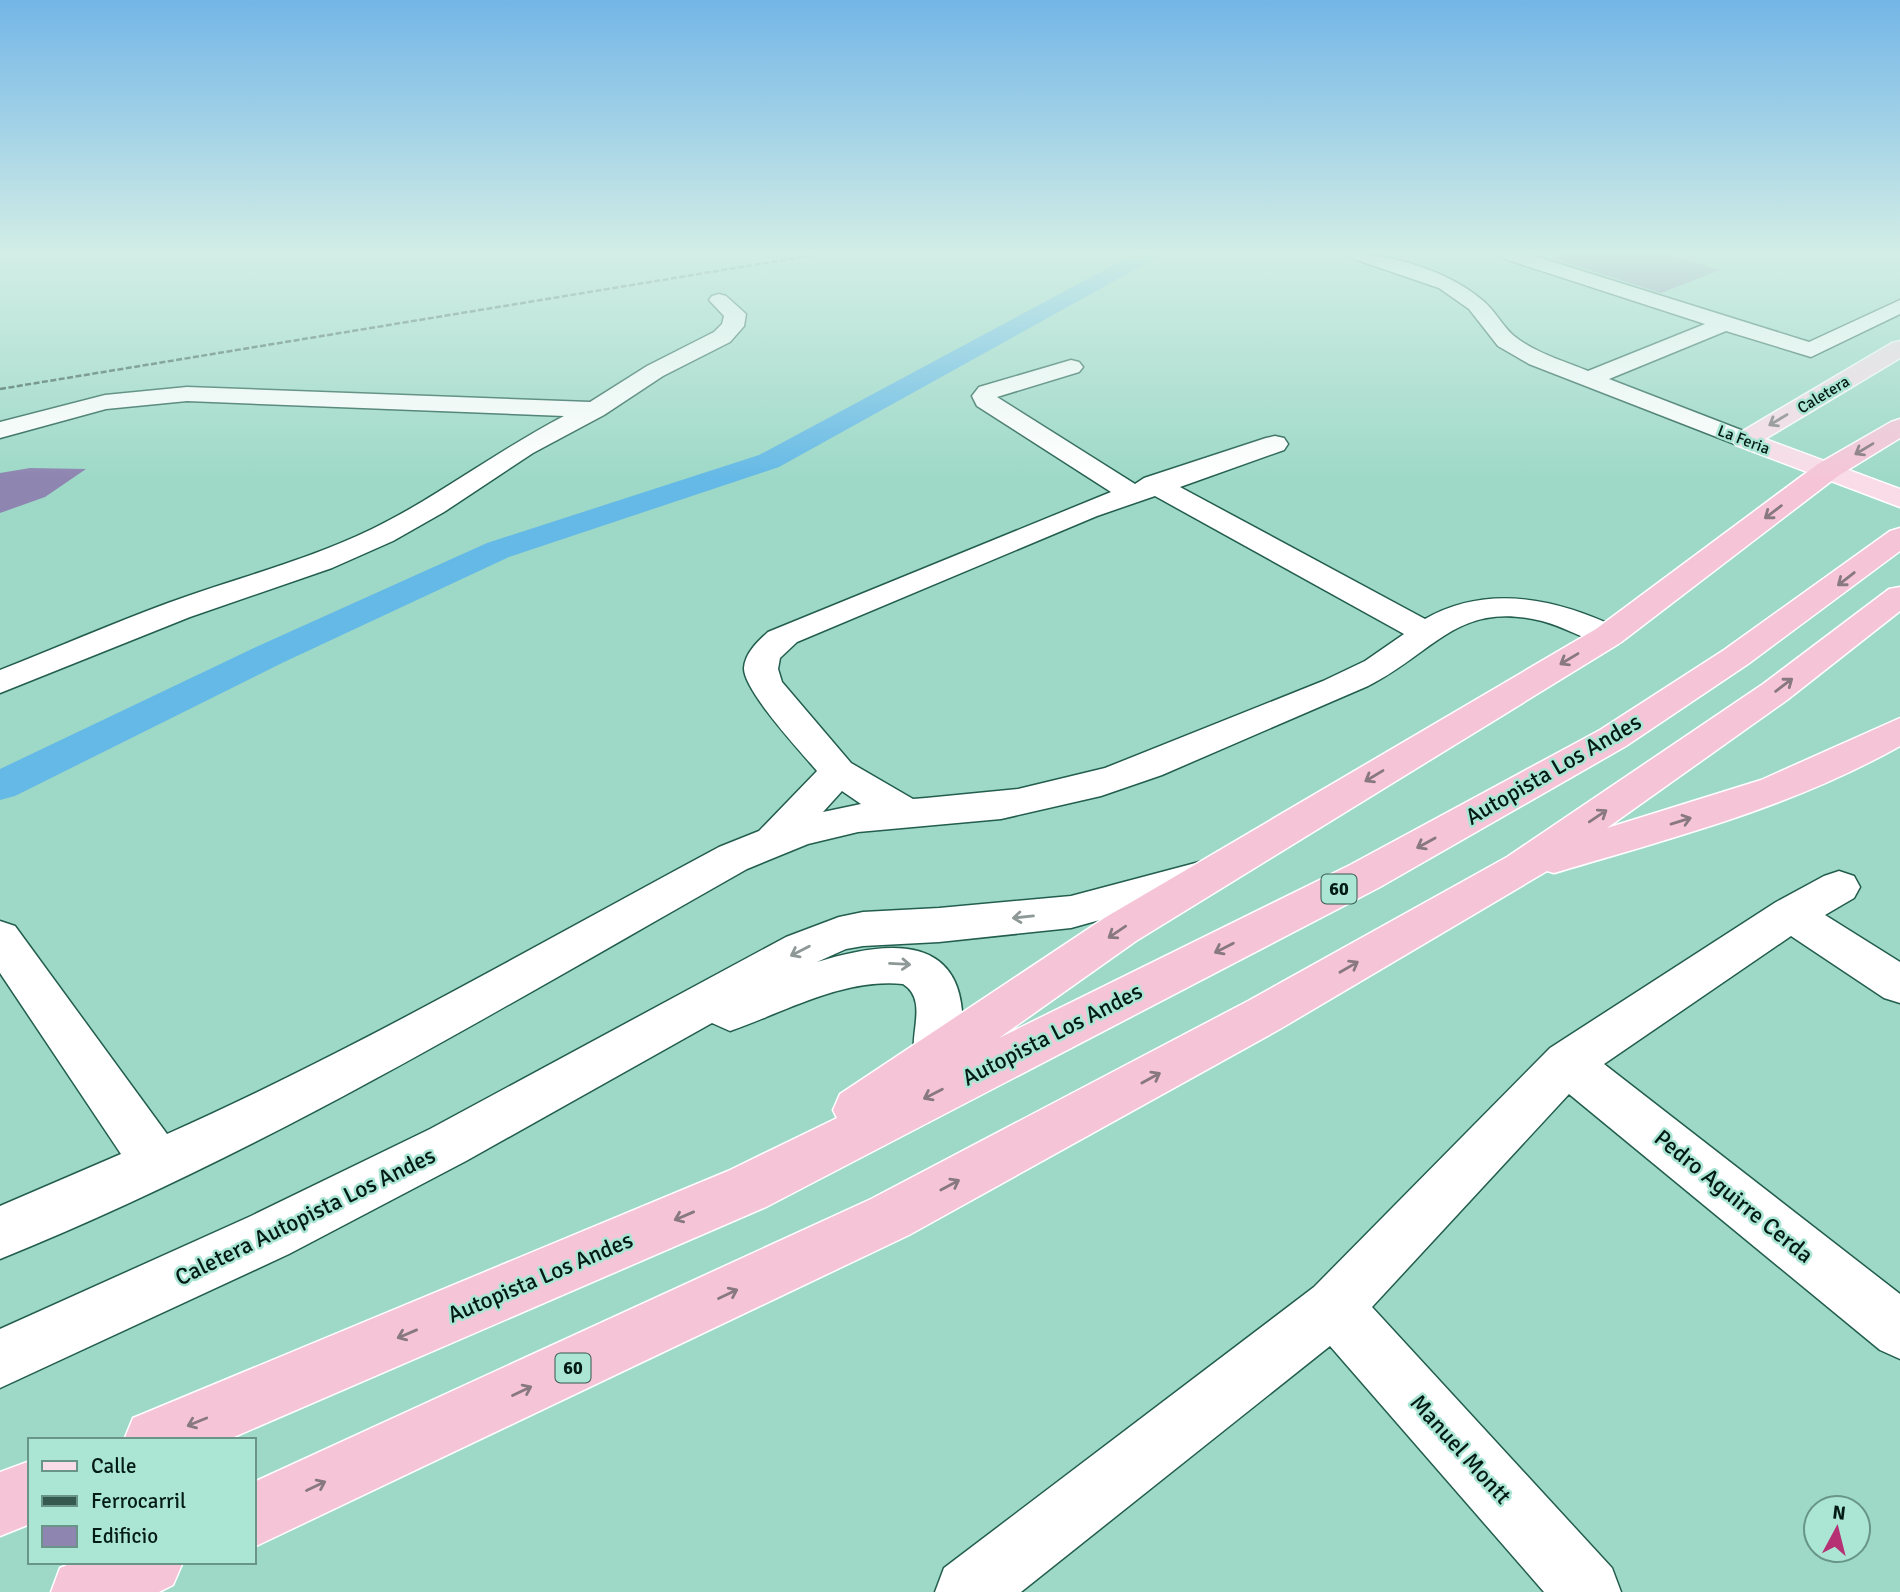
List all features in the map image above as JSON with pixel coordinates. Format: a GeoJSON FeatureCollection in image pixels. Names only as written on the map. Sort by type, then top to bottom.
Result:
{"type":"FeatureCollection","features":[{"type":"Feature","properties":{"kind":"highway"},"geometry":{"type":"LineString","coordinates":[[747,1189],[1121,929],[1608,636],[1828,470],[1900,426]]}},
{"type":"Feature","properties":{"kind":"highway","name":"Autopista Los Andes"},"geometry":{"type":"LineString","coordinates":[[160,1438],[747,1189],[1366,876],[1613,738],[1736,657],[1900,537]]}},
{"type":"Feature","properties":{"kind":"highway","name":"60"},"geometry":{"type":"LineString","coordinates":[[256,1514],[890,1217],[1264,1015],[1522,868],[1775,692],[1900,596]]}},
{"type":"Feature","properties":{"kind":"highway"},"geometry":{"type":"LineString","coordinates":[[1522,868],[1754,798],[1817,773],[1900,730]]}},
{"type":"Feature","properties":{"kind":"highway"},"geometry":{"type":"LineString","coordinates":[[0,1504],[28,1493]]}},
{"type":"Feature","properties":{"kind":"highway"},"geometry":{"type":"LineString","coordinates":[[84,1592],[146,1564]]}},
{"type":"Feature","properties":{"kind":"main road","name":"Caletera"},"geometry":{"type":"LineString","coordinates":[[1745,440],[1900,348]]}},
{"type":"Feature","properties":{"kind":"main road","name":"La Feria"},"geometry":{"type":"LineString","coordinates":[[1745,440],[1900,499]]}},
{"type":"Feature","properties":{"kind":"street"},"geometry":{"type":"LineString","coordinates":[[0,682],[179,610],[353,549],[410,521],[500,461],[595,410],[731,329]]}},
{"type":"Feature","properties":{"kind":"street","name":"La Feria"},"geometry":{"type":"LineString","coordinates":[[1498,329],[1513,346],[1552,366],[1745,440]]}},
{"type":"Feature","properties":{"kind":"street"},"geometry":{"type":"LineString","coordinates":[[1588,379],[1712,329]]}},
{"type":"Feature","properties":{"kind":"street"},"geometry":{"type":"LineString","coordinates":[[1743,329],[1811,350],[1853,329]]}},
{"type":"Feature","properties":{"kind":"street"},"geometry":{"type":"LineString","coordinates":[[1071,367],[988,391],[984,396],[986,401],[1142,489],[1427,633]]}},
{"type":"Feature","properties":{"kind":"street"},"geometry":{"type":"LineString","coordinates":[[0,430],[104,402],[187,394],[595,410]]}},
{"type":"Feature","properties":{"kind":"street"},"geometry":{"type":"LineString","coordinates":[[905,812],[838,772],[766,685],[762,676],[764,655],[776,641],[797,630],[1142,489],[1275,444]]}},
{"type":"Feature","properties":{"kind":"street"},"geometry":{"type":"LineString","coordinates":[[0,1233],[303,1094],[721,864],[774,840],[817,826],[905,812],[998,806],[1092,786],[1322,694],[1379,667],[1461,613],[1507,607],[1549,613],[1590,626],[1608,636]]}},
{"type":"Feature","properties":{"kind":"street"},"geometry":{"type":"LineString","coordinates":[[774,840],[838,772]]}},
{"type":"Feature","properties":{"kind":"street","name":"Caletera Autopista Los Andes"},"geometry":{"type":"LineString","coordinates":[[0,1359],[270,1235],[448,1145],[802,949],[839,933],[1071,912],[1208,875]]}},
{"type":"Feature","properties":{"kind":"street"},"geometry":{"type":"LineString","coordinates":[[968,1592],[1334,1307],[1567,1063],[1791,914],[1839,887]]}},
{"type":"Feature","properties":{"kind":"street"},"geometry":{"type":"LineString","coordinates":[[1791,914],[1900,985]]}},
{"type":"Feature","properties":{"kind":"street"},"geometry":{"type":"LineString","coordinates":[[0,938],[157,1163]]}},
{"type":"Feature","properties":{"kind":"street","name":"Caletera Autopista Los Andes"},"geometry":{"type":"LineString","coordinates":[[603,1059],[819,979],[877,964],[901,963],[914,965],[928,977],[939,1003],[938,1054]]}},
{"type":"Feature","properties":{"kind":"street","name":"Pedro Aguirre Cerda"},"geometry":{"type":"LineString","coordinates":[[1567,1063],[1900,1330]]}},
{"type":"Feature","properties":{"kind":"street","name":"Manuel Montt"},"geometry":{"type":"LineString","coordinates":[[1334,1307],[1588,1592]]}},
{"type":"Feature","properties":{"kind":"building"},"geometry":{"type":"Polygon","coordinates":[[[30,468],[86,469],[45,497],[0,513],[0,473],[30,468]]]}},
{"type":"Feature","properties":{"kind":"waterway"},"geometry":{"type":"LineString","coordinates":[[0,786],[269,655],[498,550],[769,461],[1011,329]]}},
{"type":"Feature","properties":{"kind":"railway"},"geometry":{"type":"LineString","coordinates":[[0,389],[363,329]]}}]}
